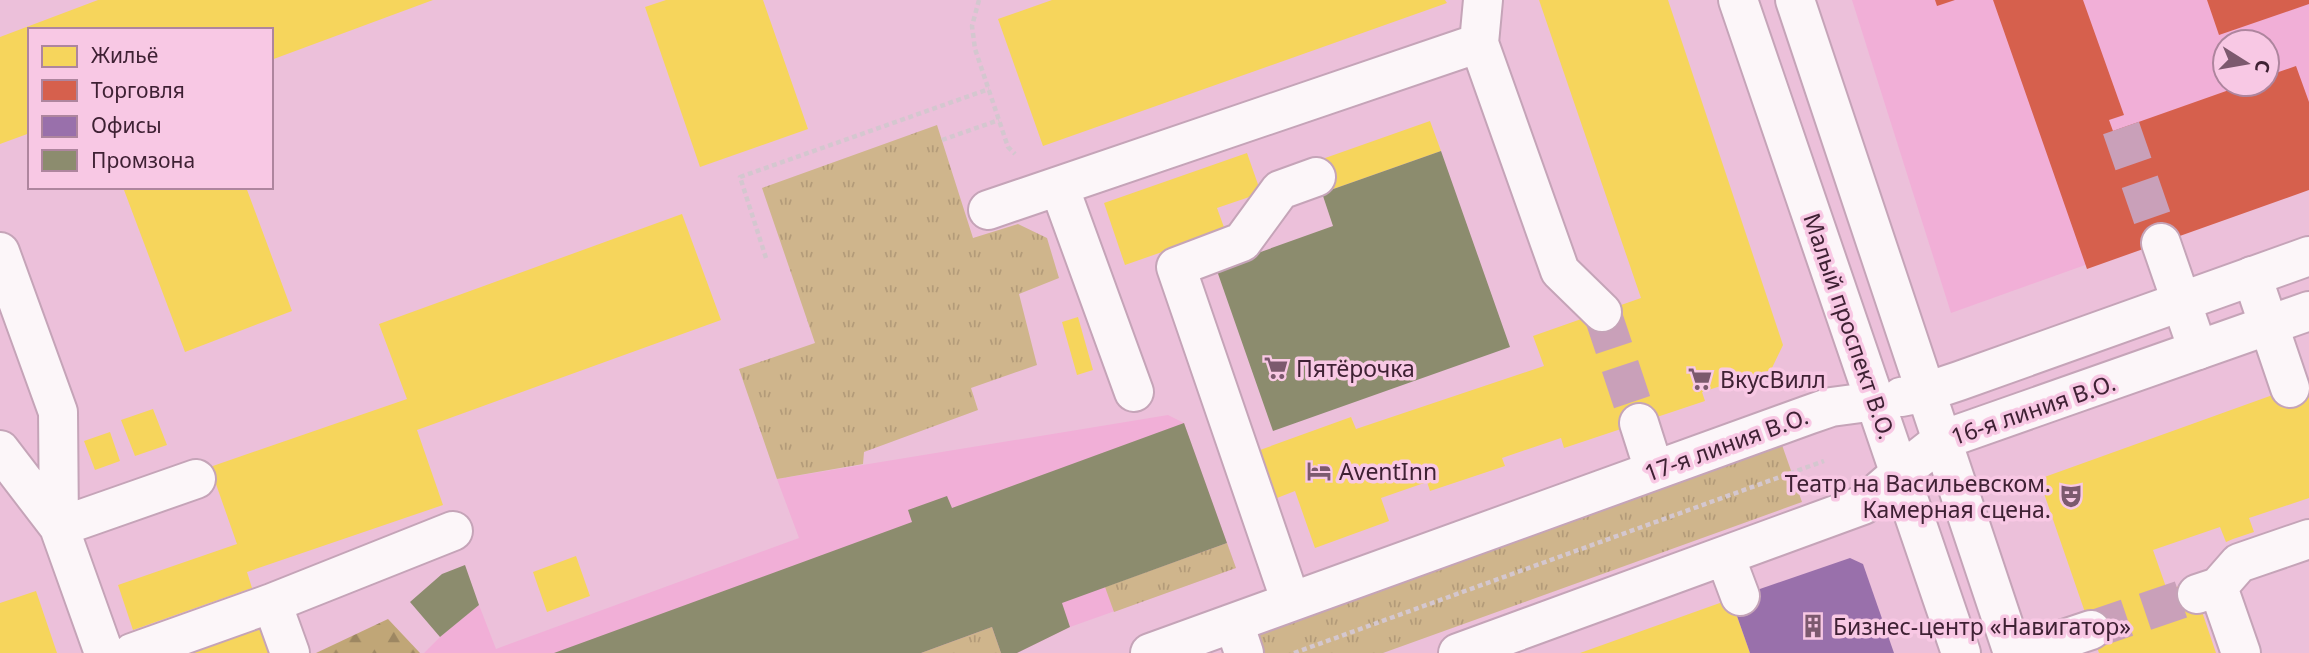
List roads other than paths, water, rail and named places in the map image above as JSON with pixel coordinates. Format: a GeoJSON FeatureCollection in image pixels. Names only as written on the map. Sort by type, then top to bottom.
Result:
{"type":"FeatureCollection","features":[{"type":"Feature","properties":{"kind":"main road"},"geometry":{"type":"LineString","coordinates":[[1483,0],[1479,43],[1560,271],[1602,312]]}},
{"type":"Feature","properties":{"kind":"main road","name":"Малый проспект В.О."},"geometry":{"type":"LineString","coordinates":[[1738,0],[1961,653]]}},
{"type":"Feature","properties":{"kind":"main road"},"geometry":{"type":"LineString","coordinates":[[1795,0],[2013,653]]}},
{"type":"Feature","properties":{"kind":"main road"},"geometry":{"type":"LineString","coordinates":[[988,210],[1479,43]]}},
{"type":"Feature","properties":{"kind":"main road"},"geometry":{"type":"LineString","coordinates":[[1291,602],[1176,267],[1242,242],[1280,190],[1316,177]]}},
{"type":"Feature","properties":{"kind":"main road"},"geometry":{"type":"LineString","coordinates":[[1059,186],[1134,392]]}},
{"type":"Feature","properties":{"kind":"main road"},"geometry":{"type":"LineString","coordinates":[[2161,243],[2198,350]]}},
{"type":"Feature","properties":{"kind":"main road"},"geometry":{"type":"LineString","coordinates":[[0,253],[58,412],[59,527]]}},
{"type":"Feature","properties":{"kind":"main road","name":"17-я линия В.О."},"geometry":{"type":"LineString","coordinates":[[1150,653],[1239,638],[1291,602],[1654,470],[1831,407],[1926,392],[2309,256]]}},
{"type":"Feature","properties":{"kind":"main road"},"geometry":{"type":"LineString","coordinates":[[2252,276],[2290,388]]}},
{"type":"Feature","properties":{"kind":"main road","name":"16-я линия В.О."},"geometry":{"type":"LineString","coordinates":[[1458,653],[1511,644],[1725,556],[1863,505],[1942,440],[2309,311]]}},
{"type":"Feature","properties":{"kind":"main road"},"geometry":{"type":"LineString","coordinates":[[1639,423],[1654,470]]}},
{"type":"Feature","properties":{"kind":"main road"},"geometry":{"type":"LineString","coordinates":[[0,450],[59,527],[104,653]]}},
{"type":"Feature","properties":{"kind":"main road"},"geometry":{"type":"LineString","coordinates":[[59,527],[196,479]]}},
{"type":"Feature","properties":{"kind":"main road"},"geometry":{"type":"LineString","coordinates":[[132,653],[272,603],[453,531]]}},
{"type":"Feature","properties":{"kind":"main road"},"geometry":{"type":"LineString","coordinates":[[2241,653],[2207,590],[2239,563],[2309,539]]}},
{"type":"Feature","properties":{"kind":"main road"},"geometry":{"type":"LineString","coordinates":[[1725,556],[1740,596]]}},
{"type":"Feature","properties":{"kind":"main road"},"geometry":{"type":"LineString","coordinates":[[272,603],[290,653]]}},
{"type":"Feature","properties":{"kind":"main road"},"geometry":{"type":"LineString","coordinates":[[2022,653],[2091,630]]}},
{"type":"Feature","properties":{"kind":"tunnel"},"geometry":{"type":"LineString","coordinates":[[2121,128],[2161,243]]}},
{"type":"Feature","properties":{"kind":"tunnel"},"geometry":{"type":"LineString","coordinates":[[1602,312],[1639,423]]}},
{"type":"Feature","properties":{"kind":"tunnel"},"geometry":{"type":"LineString","coordinates":[[2091,630],[2197,594]]}},
{"type":"Feature","properties":{"kind":"place","name":"Пятёрочка"},"geometry":{"type":"Point","coordinates":[1276,368]}},
{"type":"Feature","properties":{"kind":"place","name":"ВкусВилл"},"geometry":{"type":"Point","coordinates":[1700,379]}},
{"type":"Feature","properties":{"kind":"place","name":"AventInn"},"geometry":{"type":"Point","coordinates":[1319,471]}},
{"type":"Feature","properties":{"kind":"place","name":"Театр на Васильевском. Камерная сцена."},"geometry":{"type":"Point","coordinates":[2071,496]}},
{"type":"Feature","properties":{"kind":"place","name":"Бизнес-центр «Навигатор»"},"geometry":{"type":"Point","coordinates":[1813,626]}}]}
